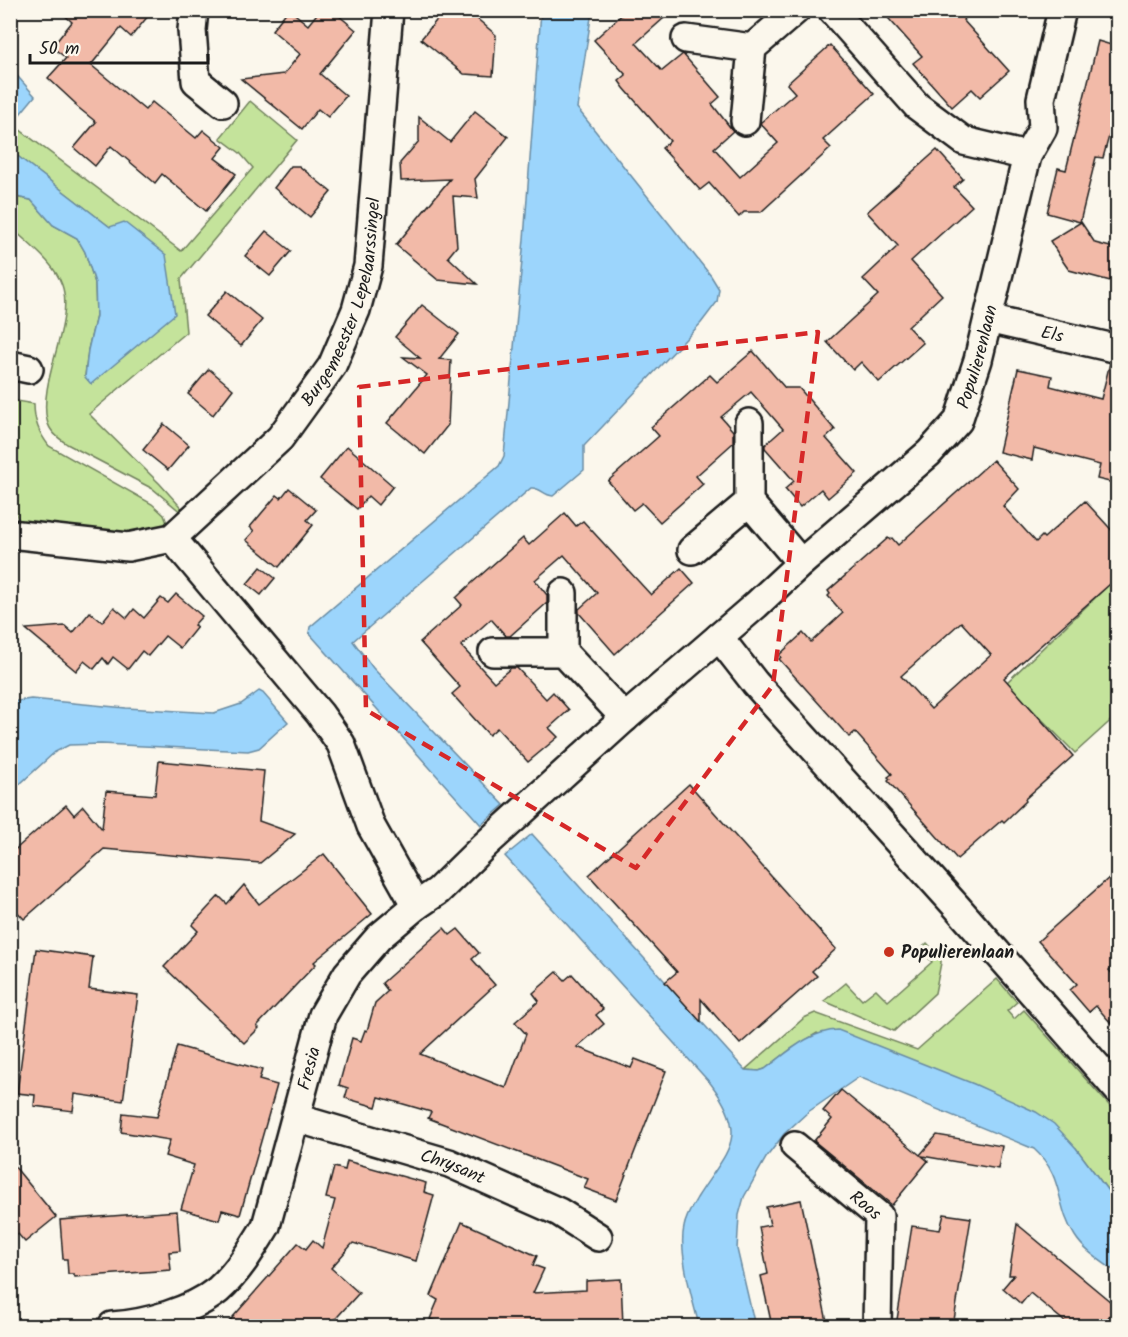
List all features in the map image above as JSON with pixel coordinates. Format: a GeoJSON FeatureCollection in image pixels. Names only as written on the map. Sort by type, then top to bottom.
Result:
{"type":"FeatureCollection","features":[{"type":"Feature","properties":{"kind":"street"},"geometry":{"type":"LineString","coordinates":[[194,10],[192,30],[196,81],[224,103]]}},
{"type":"Feature","properties":{"kind":"street","name":"Burgemeester Lepelaarssingel"},"geometry":{"type":"LineString","coordinates":[[172,538],[280,438],[332,366],[356,310],[368,266],[389,10]]}},
{"type":"Feature","properties":{"kind":"street"},"geometry":{"type":"LineString","coordinates":[[832,10],[917,106],[964,141],[1027,156]]}},
{"type":"Feature","properties":{"kind":"street","name":"Populierenlaan"},"geometry":{"type":"LineString","coordinates":[[534,802],[625,718],[756,606],[801,562],[929,453],[958,421],[978,360],[1027,156],[1043,128],[1041,99],[1062,10]]}},
{"type":"Feature","properties":{"kind":"street"},"geometry":{"type":"LineString","coordinates":[[745,121],[752,48],[786,14]]}},
{"type":"Feature","properties":{"kind":"street"},"geometry":{"type":"LineString","coordinates":[[686,39],[752,48]]}},
{"type":"Feature","properties":{"kind":"street","name":"Els"},"geometry":{"type":"LineString","coordinates":[[988,319],[1118,349]]}},
{"type":"Feature","properties":{"kind":"street"},"geometry":{"type":"LineString","coordinates":[[749,423],[748,502],[801,562]]}},
{"type":"Feature","properties":{"kind":"street"},"geometry":{"type":"LineString","coordinates":[[692,550],[748,502]]}},
{"type":"Feature","properties":{"kind":"street"},"geometry":{"type":"LineString","coordinates":[[10,534],[128,547],[172,538],[320,714],[341,744],[371,826],[416,906]]}},
{"type":"Feature","properties":{"kind":"street"},"geometry":{"type":"LineString","coordinates":[[563,593],[563,652],[625,718]]}},
{"type":"Feature","properties":{"kind":"street"},"geometry":{"type":"LineString","coordinates":[[719,637],[778,708],[1118,1090]]}},
{"type":"Feature","properties":{"kind":"street"},"geometry":{"type":"LineString","coordinates":[[493,652],[563,652]]}},
{"type":"Feature","properties":{"kind":"street","name":"Fresia"},"geometry":{"type":"LineString","coordinates":[[123,1326],[180,1311],[217,1290],[248,1257],[266,1226],[323,1015],[347,974],[372,944],[416,906],[438,891],[534,802]]}},
{"type":"Feature","properties":{"kind":"street","name":"Chrysant"},"geometry":{"type":"LineString","coordinates":[[296,1118],[449,1163],[559,1212],[598,1237]]}},
{"type":"Feature","properties":{"kind":"street","name":"Roos"},"geometry":{"type":"LineString","coordinates":[[795,1146],[879,1216],[877,1326]]}},
{"type":"Feature","properties":{"kind":"highlighted area"},"geometry":{"type":"Polygon","coordinates":[[[818,332],[773,685],[636,868],[366,710],[359,387],[818,332]]]}},
{"type":"Feature","properties":{"kind":"green space"},"geometry":{"type":"Polygon","coordinates":[[[250,101],[297,140],[181,279],[186,332],[89,414],[187,514],[182,513],[153,489],[67,444],[50,428],[47,420],[47,388],[61,334],[65,300],[62,285],[53,269],[11,227],[10,196],[31,200],[53,225],[77,238],[85,252],[95,283],[96,316],[85,376],[91,383],[110,227],[11,151],[10,125],[12,124],[181,251],[253,168],[240,153],[220,138],[250,101]]]}},
{"type":"Feature","properties":{"kind":"green space"},"geometry":{"type":"Polygon","coordinates":[[[10,395],[17,401],[34,404],[38,426],[49,446],[152,504],[164,515],[169,528],[149,543],[21,526],[11,502],[10,395]]]}},
{"type":"Feature","properties":{"kind":"green space"},"geometry":{"type":"Polygon","coordinates":[[[1117,577],[1117,715],[1075,753],[1006,683],[1117,577]]]}},
{"type":"Feature","properties":{"kind":"green space"},"geometry":{"type":"Polygon","coordinates":[[[927,943],[941,958],[935,993],[894,1031],[824,1001],[846,983],[862,1000],[876,989],[888,1001],[932,962],[921,949],[927,943]]]}},
{"type":"Feature","properties":{"kind":"green space"},"geometry":{"type":"Polygon","coordinates":[[[997,979],[1017,1002],[1007,1011],[1014,1019],[1024,1010],[1117,1114],[1117,1203],[1076,1148],[817,1033],[765,1069],[745,1070],[804,1018],[815,1013],[917,1050],[997,979]]]}},
{"type":"Feature","properties":{"kind":"water"},"geometry":{"type":"Polygon","coordinates":[[[541,11],[592,11],[577,108],[719,289],[717,302],[701,323],[584,446],[584,470],[553,496],[531,488],[353,641],[373,668],[504,805],[481,825],[309,633],[310,627],[499,466],[504,456],[524,239],[541,11]]]}},
{"type":"Feature","properties":{"kind":"water"},"geometry":{"type":"Polygon","coordinates":[[[11,69],[35,96],[11,125],[11,69]]]}},
{"type":"Feature","properties":{"kind":"water"},"geometry":{"type":"Polygon","coordinates":[[[11,151],[110,227],[124,222],[166,255],[175,314],[91,384],[85,377],[88,350],[96,316],[95,283],[85,252],[77,238],[53,225],[31,200],[11,196],[11,151]]]}},
{"type":"Feature","properties":{"kind":"water"},"geometry":{"type":"Polygon","coordinates":[[[259,691],[288,722],[259,748],[248,751],[101,744],[69,745],[55,752],[11,792],[11,702],[31,699],[214,713],[241,704],[259,691]]]}},
{"type":"Feature","properties":{"kind":"water"},"geometry":{"type":"Polygon","coordinates":[[[532,834],[745,1070],[765,1069],[808,1038],[827,1031],[838,1030],[974,1084],[1036,1112],[1054,1124],[1076,1148],[1117,1203],[1117,1273],[1079,1242],[1069,1225],[1051,1170],[1034,1149],[859,1077],[808,1112],[784,1134],[766,1158],[744,1197],[739,1215],[737,1249],[755,1326],[699,1326],[683,1250],[684,1227],[691,1208],[725,1155],[732,1131],[730,1118],[711,1084],[505,856],[532,834]]]}},
{"type":"Feature","properties":{"kind":"building"},"geometry":{"type":"Polygon","coordinates":[[[59,10],[153,10],[131,37],[121,28],[91,65],[145,110],[152,102],[196,138],[203,130],[224,147],[215,158],[236,174],[206,211],[162,174],[155,183],[111,146],[95,166],[74,148],[96,122],[48,78],[66,58],[52,47],[72,22],[59,10]]]}},
{"type":"Feature","properties":{"kind":"building"},"geometry":{"type":"Polygon","coordinates":[[[288,10],[308,25],[320,10],[332,10],[356,30],[320,74],[346,96],[328,117],[318,109],[302,129],[241,79],[284,74],[300,54],[272,30],[288,10]]]}},
{"type":"Feature","properties":{"kind":"building"},"geometry":{"type":"Polygon","coordinates":[[[445,10],[467,10],[496,35],[493,76],[464,74],[421,39],[445,10]]]}},
{"type":"Feature","properties":{"kind":"building"},"geometry":{"type":"Polygon","coordinates":[[[627,10],[673,10],[636,43],[662,71],[683,54],[720,97],[712,104],[733,131],[714,148],[740,177],[778,143],[760,123],[795,93],[787,84],[830,45],[874,94],[823,140],[831,148],[761,212],[744,212],[739,217],[709,183],[700,190],[662,148],[670,141],[624,88],[619,81],[626,75],[594,40],[627,10]]]}},
{"type":"Feature","properties":{"kind":"building"},"geometry":{"type":"Polygon","coordinates":[[[881,10],[974,10],[963,20],[1009,71],[980,97],[972,89],[952,107],[913,63],[922,56],[881,10]]]}},
{"type":"Feature","properties":{"kind":"building"},"geometry":{"type":"Polygon","coordinates":[[[1098,41],[1118,47],[1118,121],[1114,137],[1109,136],[1103,158],[1096,157],[1080,222],[1047,213],[1058,168],[1066,170],[1098,41]]]}},
{"type":"Feature","properties":{"kind":"building"},"geometry":{"type":"Polygon","coordinates":[[[475,111],[508,137],[475,179],[478,198],[453,196],[457,246],[448,257],[477,284],[438,280],[396,245],[450,179],[401,181],[400,163],[419,141],[419,117],[450,142],[475,111]]]}},
{"type":"Feature","properties":{"kind":"building"},"geometry":{"type":"Polygon","coordinates":[[[937,150],[963,179],[954,187],[972,206],[911,261],[942,295],[908,327],[923,343],[879,382],[861,362],[853,370],[827,342],[878,295],[863,279],[898,246],[867,212],[937,150]]]}},
{"type":"Feature","properties":{"kind":"building"},"geometry":{"type":"Polygon","coordinates":[[[291,166],[299,166],[331,192],[310,217],[274,188],[291,166]]]}},
{"type":"Feature","properties":{"kind":"building"},"geometry":{"type":"Polygon","coordinates":[[[1081,222],[1095,243],[1118,249],[1118,283],[1069,270],[1050,241],[1081,222]]]}},
{"type":"Feature","properties":{"kind":"building"},"geometry":{"type":"Polygon","coordinates":[[[266,231],[291,251],[270,276],[245,256],[266,231]]]}},
{"type":"Feature","properties":{"kind":"building"},"geometry":{"type":"Polygon","coordinates":[[[227,291],[262,320],[241,346],[205,316],[227,291]]]}},
{"type":"Feature","properties":{"kind":"building"},"geometry":{"type":"Polygon","coordinates":[[[422,305],[459,334],[439,359],[451,360],[448,425],[425,454],[387,423],[427,375],[403,357],[420,358],[395,337],[422,305]]]}},
{"type":"Feature","properties":{"kind":"building"},"geometry":{"type":"Polygon","coordinates":[[[753,351],[785,388],[799,388],[835,430],[826,438],[857,473],[828,498],[821,489],[800,507],[785,489],[794,481],[765,448],[765,445],[783,429],[751,392],[721,417],[733,431],[733,443],[696,476],[703,484],[660,522],[642,503],[633,510],[608,481],[659,436],[651,427],[710,375],[717,382],[753,351]]]}},
{"type":"Feature","properties":{"kind":"building"},"geometry":{"type":"Polygon","coordinates":[[[1110,363],[1118,364],[1118,484],[1097,479],[1100,465],[1034,448],[1032,460],[999,452],[1018,369],[1052,376],[1050,386],[1101,399],[1110,363]]]}},
{"type":"Feature","properties":{"kind":"building"},"geometry":{"type":"Polygon","coordinates":[[[209,369],[233,389],[213,415],[188,394],[209,369]]]}},
{"type":"Feature","properties":{"kind":"building"},"geometry":{"type":"Polygon","coordinates":[[[164,424],[189,445],[168,470],[143,450],[164,424]]]}},
{"type":"Feature","properties":{"kind":"building"},"geometry":{"type":"Polygon","coordinates":[[[347,446],[393,486],[378,505],[368,496],[357,509],[320,479],[347,446]]]}},
{"type":"Feature","properties":{"kind":"building"},"geometry":{"type":"Polygon","coordinates":[[[993,460],[1019,489],[1003,506],[1036,542],[1042,536],[1044,538],[1085,501],[1118,537],[1118,577],[1004,678],[1073,756],[1025,799],[1026,801],[1004,822],[1002,820],[957,859],[888,781],[890,779],[888,777],[892,774],[855,732],[849,737],[779,659],[781,657],[779,655],[803,633],[811,642],[843,613],[828,596],[830,594],[828,591],[888,538],[890,540],[892,538],[898,545],[993,460]],[[961,622],[901,676],[931,709],[991,655],[961,622]]]}},
{"type":"Feature","properties":{"kind":"building"},"geometry":{"type":"Polygon","coordinates":[[[289,488],[316,510],[307,520],[313,525],[279,567],[246,540],[254,531],[250,527],[277,495],[281,498],[289,488]]]}},
{"type":"Feature","properties":{"kind":"building"},"geometry":{"type":"Polygon","coordinates":[[[565,513],[576,526],[583,521],[651,595],[681,568],[694,583],[615,654],[579,613],[579,609],[597,593],[564,555],[535,580],[547,595],[547,603],[510,636],[506,636],[491,619],[461,646],[494,682],[511,668],[517,668],[546,699],[553,692],[569,710],[549,728],[558,737],[528,762],[497,728],[489,735],[452,694],[460,687],[420,642],[462,605],[456,598],[473,582],[523,538],[529,545],[565,513]]]}},
{"type":"Feature","properties":{"kind":"building"},"geometry":{"type":"Polygon","coordinates":[[[261,567],[275,578],[261,595],[247,584],[261,567]]]}},
{"type":"Feature","properties":{"kind":"building"},"geometry":{"type":"Polygon","coordinates":[[[176,594],[202,616],[194,625],[197,627],[180,648],[165,636],[148,656],[142,651],[128,669],[113,657],[108,664],[103,658],[94,669],[84,661],[76,671],[26,629],[65,626],[73,633],[90,612],[102,622],[114,607],[127,618],[134,609],[144,618],[161,598],[168,603],[176,594]]]}},
{"type":"Feature","properties":{"kind":"building"},"geometry":{"type":"Polygon","coordinates":[[[159,761],[264,771],[259,821],[295,834],[260,863],[104,849],[24,919],[10,904],[10,854],[66,805],[74,815],[83,806],[102,829],[106,791],[155,795],[159,761]]]}},
{"type":"Feature","properties":{"kind":"building"},"geometry":{"type":"Polygon","coordinates":[[[689,784],[836,949],[812,971],[817,976],[740,1044],[701,999],[701,1022],[665,982],[677,972],[589,875],[689,784]]]}},
{"type":"Feature","properties":{"kind":"building"},"geometry":{"type":"Polygon","coordinates":[[[324,854],[372,914],[314,962],[316,964],[257,1026],[259,1028],[244,1043],[164,967],[198,931],[192,925],[219,896],[227,904],[244,885],[259,904],[324,854]]]}},
{"type":"Feature","properties":{"kind":"building"},"geometry":{"type":"Polygon","coordinates":[[[1118,870],[1118,963],[1109,970],[1118,980],[1118,1031],[1096,1006],[1089,1012],[1070,990],[1077,984],[1038,941],[1118,870]]]}},
{"type":"Feature","properties":{"kind":"building"},"geometry":{"type":"Polygon","coordinates":[[[444,928],[450,935],[458,929],[479,953],[472,959],[495,985],[420,1054],[506,1088],[526,1034],[515,1022],[539,1001],[533,993],[557,972],[565,980],[572,974],[603,1009],[596,1015],[604,1024],[577,1047],[631,1068],[635,1059],[666,1071],[616,1200],[584,1188],[588,1179],[428,1118],[431,1112],[379,1097],[376,1107],[345,1098],[348,1088],[339,1085],[352,1038],[361,1041],[365,1030],[367,1031],[375,1003],[388,991],[382,983],[444,928]]]}},
{"type":"Feature","properties":{"kind":"building"},"geometry":{"type":"Polygon","coordinates":[[[36,949],[93,957],[89,989],[138,995],[123,1101],[75,1094],[73,1111],[34,1106],[35,1095],[17,1093],[36,949]]]}},
{"type":"Feature","properties":{"kind":"building"},"geometry":{"type":"Polygon","coordinates":[[[177,1046],[262,1070],[259,1080],[277,1085],[240,1215],[222,1210],[219,1220],[181,1209],[194,1165],[165,1156],[170,1140],[121,1132],[123,1113],[157,1117],[177,1046]]]}},
{"type":"Feature","properties":{"kind":"building"},"geometry":{"type":"Polygon","coordinates":[[[841,1090],[920,1155],[937,1135],[1002,1146],[998,1169],[922,1156],[928,1161],[892,1205],[814,1141],[832,1119],[823,1111],[841,1090]]]}},
{"type":"Feature","properties":{"kind":"building"},"geometry":{"type":"Polygon","coordinates":[[[10,1161],[56,1217],[25,1242],[18,1234],[10,1240],[10,1161]]]}},
{"type":"Feature","properties":{"kind":"building"},"geometry":{"type":"Polygon","coordinates":[[[347,1161],[426,1183],[424,1192],[434,1195],[416,1261],[353,1243],[331,1268],[359,1293],[329,1326],[225,1326],[298,1243],[306,1249],[313,1240],[322,1248],[335,1200],[326,1198],[334,1167],[345,1170],[347,1161]]]}},
{"type":"Feature","properties":{"kind":"building"},"geometry":{"type":"Polygon","coordinates":[[[801,1200],[828,1326],[772,1326],[761,1276],[768,1274],[759,1227],[770,1225],[766,1207],[801,1200]]]}},
{"type":"Feature","properties":{"kind":"building"},"geometry":{"type":"Polygon","coordinates":[[[177,1211],[180,1251],[169,1252],[171,1270],[75,1277],[74,1274],[68,1274],[67,1259],[63,1259],[60,1220],[177,1211]]]}},
{"type":"Feature","properties":{"kind":"building"},"geometry":{"type":"Polygon","coordinates":[[[944,1214],[971,1218],[953,1326],[896,1326],[912,1226],[940,1230],[944,1214]]]}},
{"type":"Feature","properties":{"kind":"building"},"geometry":{"type":"Polygon","coordinates":[[[462,1222],[537,1256],[533,1265],[544,1269],[533,1293],[586,1290],[586,1281],[621,1279],[623,1326],[448,1326],[430,1319],[438,1300],[431,1296],[462,1222]]]}},
{"type":"Feature","properties":{"kind":"building"},"geometry":{"type":"Polygon","coordinates":[[[1017,1224],[1117,1307],[1101,1326],[1070,1326],[1030,1293],[1021,1304],[1003,1288],[1014,1275],[1009,1275],[1017,1224]]]}},
{"type":"Feature","properties":{"kind":"place","name":"Populierenlaan"},"geometry":{"type":"Point","coordinates":[889,952]}}]}
